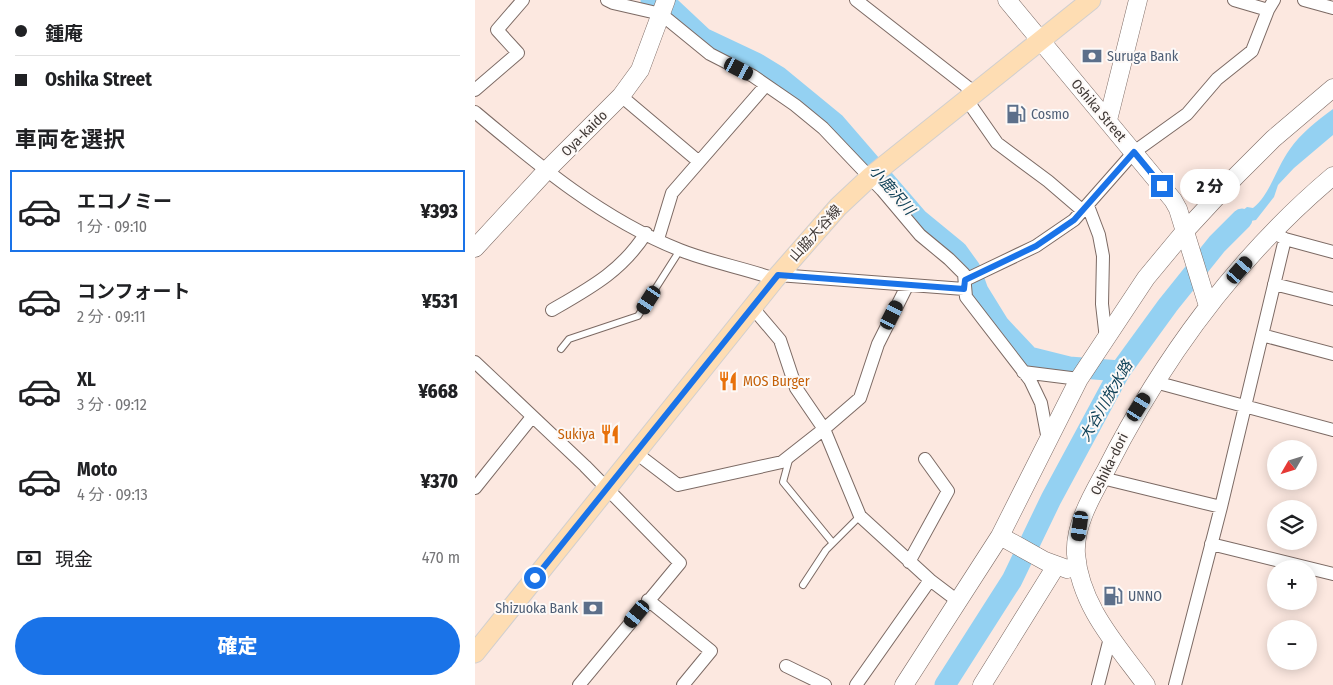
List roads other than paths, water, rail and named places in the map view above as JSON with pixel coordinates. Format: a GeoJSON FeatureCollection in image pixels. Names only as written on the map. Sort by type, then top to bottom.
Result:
{"type":"FeatureCollection","features":[{"type":"Feature","properties":{"kind":"main road","name":"山脇大谷線"},"geometry":{"type":"LineString","coordinates":[[475,653],[752,307],[838,207],[876,172],[1091,0]]}},
{"type":"Feature","properties":{"kind":"street"},"geometry":{"type":"LineString","coordinates":[[475,90],[518,52],[497,30],[523,0]]}},
{"type":"Feature","properties":{"kind":"street"},"geometry":{"type":"LineString","coordinates":[[607,0],[613,3],[663,7],[710,54],[767,85],[876,172],[920,235],[959,268],[972,306],[1030,380],[1041,403],[1048,440]]}},
{"type":"Feature","properties":{"kind":"street","name":"Oshika Street"},"geometry":{"type":"LineString","coordinates":[[1007,0],[1173,200],[1185,231],[1208,306]]}},
{"type":"Feature","properties":{"kind":"street"},"geometry":{"type":"LineString","coordinates":[[1108,120],[1138,0]]}},
{"type":"Feature","properties":{"kind":"street"},"geometry":{"type":"LineString","coordinates":[[475,112],[546,171],[598,208],[680,250],[777,277],[907,286],[965,284],[1036,246],[1085,209],[1134,152],[1187,114],[1217,79],[1252,51],[1271,5],[1234,0]]}},
{"type":"Feature","properties":{"kind":"street"},"geometry":{"type":"LineString","coordinates":[[1304,0],[1333,8]]}},
{"type":"Feature","properties":{"kind":"street"},"geometry":{"type":"LineString","coordinates":[[864,3],[971,96],[997,143],[1085,209],[1099,235],[1103,256],[1102,304],[1105,339]]}},
{"type":"Feature","properties":{"kind":"street","name":"Oya-kaido"},"geometry":{"type":"LineString","coordinates":[[475,248],[546,171],[621,96],[639,70],[663,7]]}},
{"type":"Feature","properties":{"kind":"street"},"geometry":{"type":"LineString","coordinates":[[657,239],[672,193],[767,85]]}},
{"type":"Feature","properties":{"kind":"street"},"geometry":{"type":"LineString","coordinates":[[905,685],[1000,536],[1079,380],[1146,278],[1185,231],[1273,139],[1333,88]]}},
{"type":"Feature","properties":{"kind":"street"},"geometry":{"type":"LineString","coordinates":[[621,96],[699,161]]}},
{"type":"Feature","properties":{"kind":"street","name":"Oshika-dori"},"geometry":{"type":"LineString","coordinates":[[1141,682],[1110,638],[1090,605],[1078,570],[1076,551],[1080,526],[1131,419],[1208,306],[1279,236],[1331,180]]}},
{"type":"Feature","properties":{"kind":"street"},"geometry":{"type":"LineString","coordinates":[[552,310],[606,278],[638,245],[646,233]]}},
{"type":"Feature","properties":{"kind":"street"},"geometry":{"type":"LineString","coordinates":[[1175,685],[1221,507],[1274,284],[1279,236],[1333,252]]}},
{"type":"Feature","properties":{"kind":"street"},"geometry":{"type":"LineString","coordinates":[[1274,284],[1333,299]]}},
{"type":"Feature","properties":{"kind":"street"},"geometry":{"type":"LineString","coordinates":[[636,453],[678,485],[782,462],[860,398],[878,344],[907,286]]}},
{"type":"Feature","properties":{"kind":"street"},"geometry":{"type":"LineString","coordinates":[[752,307],[780,340],[796,388],[824,429],[860,516],[909,562],[959,602]]}},
{"type":"Feature","properties":{"kind":"street"},"geometry":{"type":"LineString","coordinates":[[1262,335],[1333,354]]}},
{"type":"Feature","properties":{"kind":"street"},"geometry":{"type":"LineString","coordinates":[[475,362],[607,489],[680,563],[579,685]]}},
{"type":"Feature","properties":{"kind":"street"},"geometry":{"type":"LineString","coordinates":[[1023,372],[1079,380]]}},
{"type":"Feature","properties":{"kind":"street"},"geometry":{"type":"LineString","coordinates":[[1155,382],[1333,430]]}},
{"type":"Feature","properties":{"kind":"street"},"geometry":{"type":"LineString","coordinates":[[475,488],[532,417]]}},
{"type":"Feature","properties":{"kind":"street"},"geometry":{"type":"LineString","coordinates":[[909,562],[948,491],[925,459]]}},
{"type":"Feature","properties":{"kind":"street"},"geometry":{"type":"LineString","coordinates":[[1102,478],[1221,507]]}},
{"type":"Feature","properties":{"kind":"street"},"geometry":{"type":"LineString","coordinates":[[1000,536],[1051,564],[1078,570]]}},
{"type":"Feature","properties":{"kind":"street"},"geometry":{"type":"LineString","coordinates":[[1211,544],[1333,574]]}},
{"type":"Feature","properties":{"kind":"street"},"geometry":{"type":"LineString","coordinates":[[988,683],[1051,564]]}},
{"type":"Feature","properties":{"kind":"street"},"geometry":{"type":"LineString","coordinates":[[856,685],[930,580]]}},
{"type":"Feature","properties":{"kind":"street"},"geometry":{"type":"LineString","coordinates":[[648,600],[711,651],[683,685]]}},
{"type":"Feature","properties":{"kind":"street"},"geometry":{"type":"LineString","coordinates":[[1098,685],[1110,638]]}},
{"type":"Feature","properties":{"kind":"street"},"geometry":{"type":"LineString","coordinates":[[786,666],[819,684]]}},
{"type":"Feature","properties":{"kind":"lane"},"geometry":{"type":"LineString","coordinates":[[561,349],[569,339],[638,316],[680,250]]}},
{"type":"Feature","properties":{"kind":"lane"},"geometry":{"type":"LineString","coordinates":[[790,456],[783,482],[833,542]]}},
{"type":"Feature","properties":{"kind":"lane"},"geometry":{"type":"LineString","coordinates":[[803,585],[833,542],[860,516]]}},
{"type":"Feature","properties":{"kind":"water"},"geometry":{"type":"Polygon","coordinates":[[[1333,109],[1333,135],[1294,168],[1278,185],[1274,197],[1256,220],[1232,230],[1220,241],[1233,218],[1247,207],[1253,208],[1259,203],[1294,143],[1333,109]]]}},
{"type":"Feature","properties":{"kind":"waterway","name":"小鹿沢川"},"geometry":{"type":"LineString","coordinates":[[651,0],[671,8],[703,38],[756,63],[779,77],[835,123],[918,219],[957,251],[970,269],[978,291],[999,325],[1029,357],[1069,367],[1120,371]]}},
{"type":"Feature","properties":{"kind":"waterway","name":"大谷川放水路"},"geometry":{"type":"LineString","coordinates":[[945,685],[1012,580],[1051,499],[1120,371],[1168,305],[1217,244],[1242,219]]}},
{"type":"Feature","properties":{"kind":"place","name":"Suruga Bank"},"geometry":{"type":"Point","coordinates":[1092,56]}},
{"type":"Feature","properties":{"kind":"place","name":"Cosmo"},"geometry":{"type":"Point","coordinates":[1016,114]}},
{"type":"Feature","properties":{"kind":"place","name":"MOS Burger"},"geometry":{"type":"Point","coordinates":[728,381]}},
{"type":"Feature","properties":{"kind":"place","name":"Sukiya"},"geometry":{"type":"Point","coordinates":[610,434]}},
{"type":"Feature","properties":{"kind":"place","name":"UNNO"},"geometry":{"type":"Point","coordinates":[1113,596]}},
{"type":"Feature","properties":{"kind":"place","name":"Shizuoka Bank"},"geometry":{"type":"Point","coordinates":[593,608]}}]}
